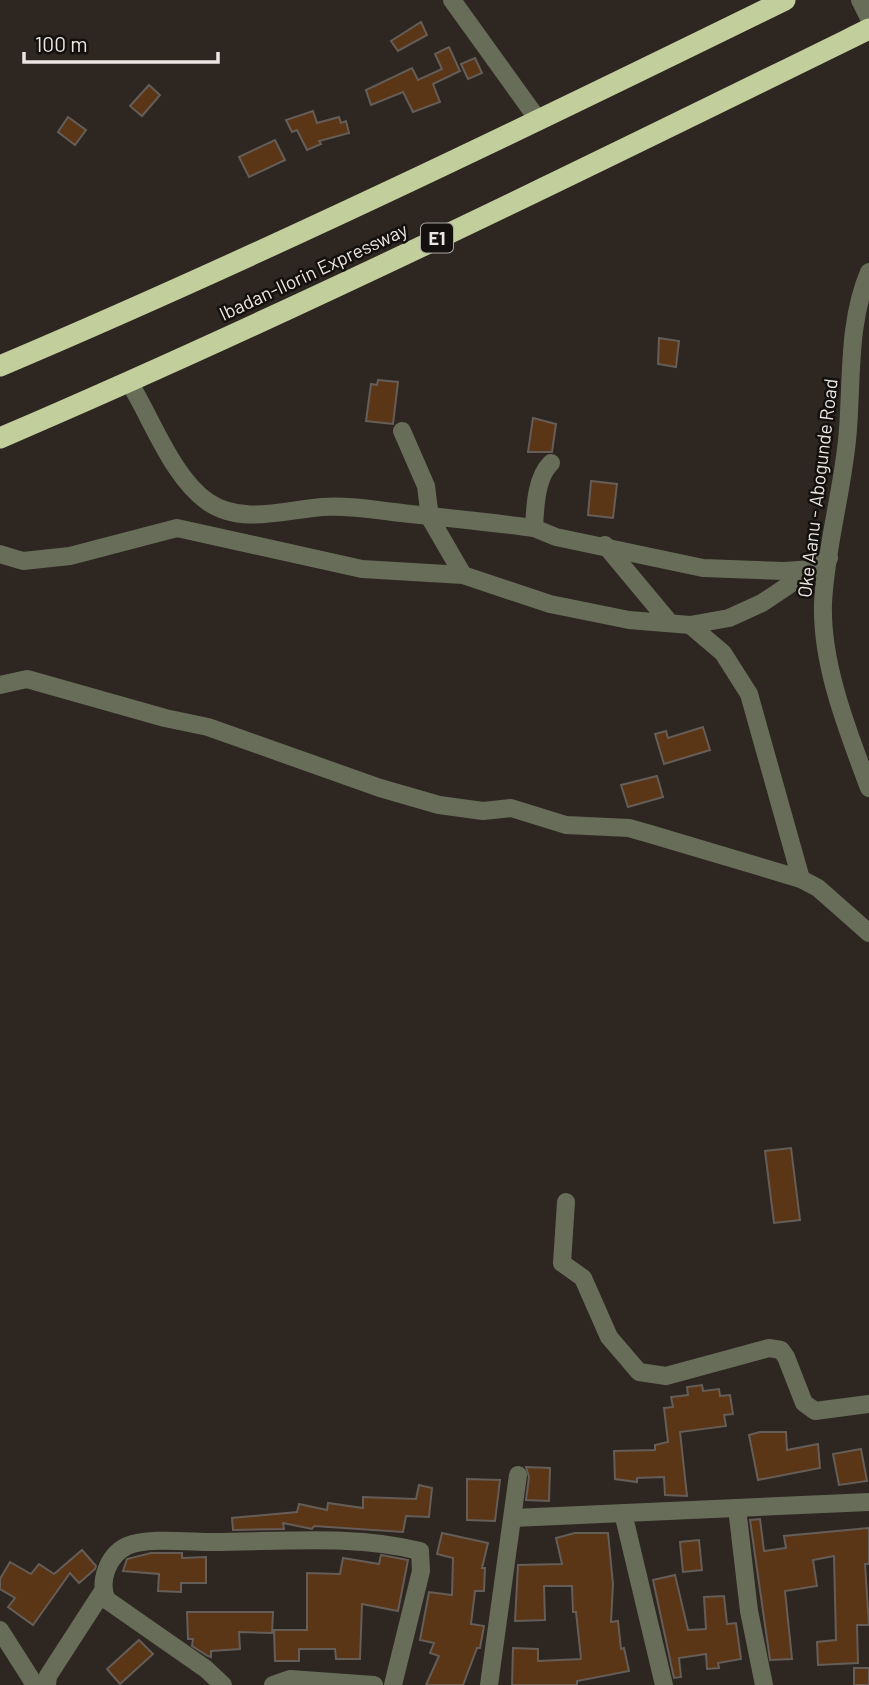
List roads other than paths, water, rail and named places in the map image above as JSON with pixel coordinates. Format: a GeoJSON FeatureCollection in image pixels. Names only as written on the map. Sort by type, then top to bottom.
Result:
{"type":"FeatureCollection","features":[{"type":"Feature","properties":{"kind":"highway"},"geometry":{"type":"LineString","coordinates":[[0,366],[133,310],[539,121],[785,0]]}},
{"type":"Feature","properties":{"kind":"highway","name":"Ibadan-Ilorin Expressway"},"geometry":{"type":"LineString","coordinates":[[0,438],[129,383],[584,169],[869,29]]}},
{"type":"Feature","properties":{"kind":"street"},"geometry":{"type":"LineString","coordinates":[[452,0],[539,121]]}},
{"type":"Feature","properties":{"kind":"street"},"geometry":{"type":"LineString","coordinates":[[860,0],[869,18]]}},
{"type":"Feature","properties":{"kind":"street","name":"Oke Aanu - Abogunde Road"},"geometry":{"type":"LineString","coordinates":[[869,272],[860,294],[853,343],[848,432],[824,563],[823,603],[826,646],[852,741],[869,788]]}},
{"type":"Feature","properties":{"kind":"street"},"geometry":{"type":"LineString","coordinates":[[853,343],[869,311]]}},
{"type":"Feature","properties":{"kind":"street"},"geometry":{"type":"LineString","coordinates":[[129,383],[162,444],[187,480],[207,501],[230,513],[275,514],[323,507],[354,507],[534,528],[556,537],[605,545],[702,568],[784,571],[824,563]]}},
{"type":"Feature","properties":{"kind":"street"},"geometry":{"type":"LineString","coordinates":[[402,431],[426,486],[429,515],[449,555],[463,575]]}},
{"type":"Feature","properties":{"kind":"street"},"geometry":{"type":"LineString","coordinates":[[534,528],[540,487],[546,468],[551,463]]}},
{"type":"Feature","properties":{"kind":"street"},"geometry":{"type":"LineString","coordinates":[[0,554],[23,561],[70,556],[177,528],[362,569],[463,575],[550,604],[629,620],[690,625],[729,618],[762,603],[824,563]]}},
{"type":"Feature","properties":{"kind":"street"},"geometry":{"type":"LineString","coordinates":[[605,545],[670,623]]}},
{"type":"Feature","properties":{"kind":"street"},"geometry":{"type":"LineString","coordinates":[[690,625],[723,653],[749,694],[802,879]]}},
{"type":"Feature","properties":{"kind":"street"},"geometry":{"type":"LineString","coordinates":[[0,685],[27,679],[165,718],[208,727],[380,788],[439,805],[483,811],[512,808],[566,825],[629,828],[802,879],[818,888],[869,933]]}},
{"type":"Feature","properties":{"kind":"street"},"geometry":{"type":"LineString","coordinates":[[566,1202],[562,1262],[583,1278],[609,1337],[639,1372],[666,1376],[769,1348],[781,1350],[804,1403],[815,1411],[869,1404]]}},
{"type":"Feature","properties":{"kind":"street"},"geometry":{"type":"LineString","coordinates":[[489,1685],[518,1475]]}},
{"type":"Feature","properties":{"kind":"street"},"geometry":{"type":"LineString","coordinates":[[513,1518],[869,1502]]}},
{"type":"Feature","properties":{"kind":"street"},"geometry":{"type":"LineString","coordinates":[[737,1508],[749,1611],[764,1685]]}},
{"type":"Feature","properties":{"kind":"street"},"geometry":{"type":"LineString","coordinates":[[623,1513],[664,1685]]}},
{"type":"Feature","properties":{"kind":"street"},"geometry":{"type":"LineString","coordinates":[[223,1685],[206,1669],[107,1600],[103,1591],[103,1578],[115,1554],[128,1545],[140,1543],[363,1543],[420,1551],[421,1571],[393,1685]]}},
{"type":"Feature","properties":{"kind":"street"},"geometry":{"type":"LineString","coordinates":[[47,1685],[48,1676],[103,1591]]}},
{"type":"Feature","properties":{"kind":"street"},"geometry":{"type":"LineString","coordinates":[[0,1630],[35,1685]]}},
{"type":"Feature","properties":{"kind":"street"},"geometry":{"type":"LineString","coordinates":[[273,1685],[290,1679],[374,1685]]}}]}
